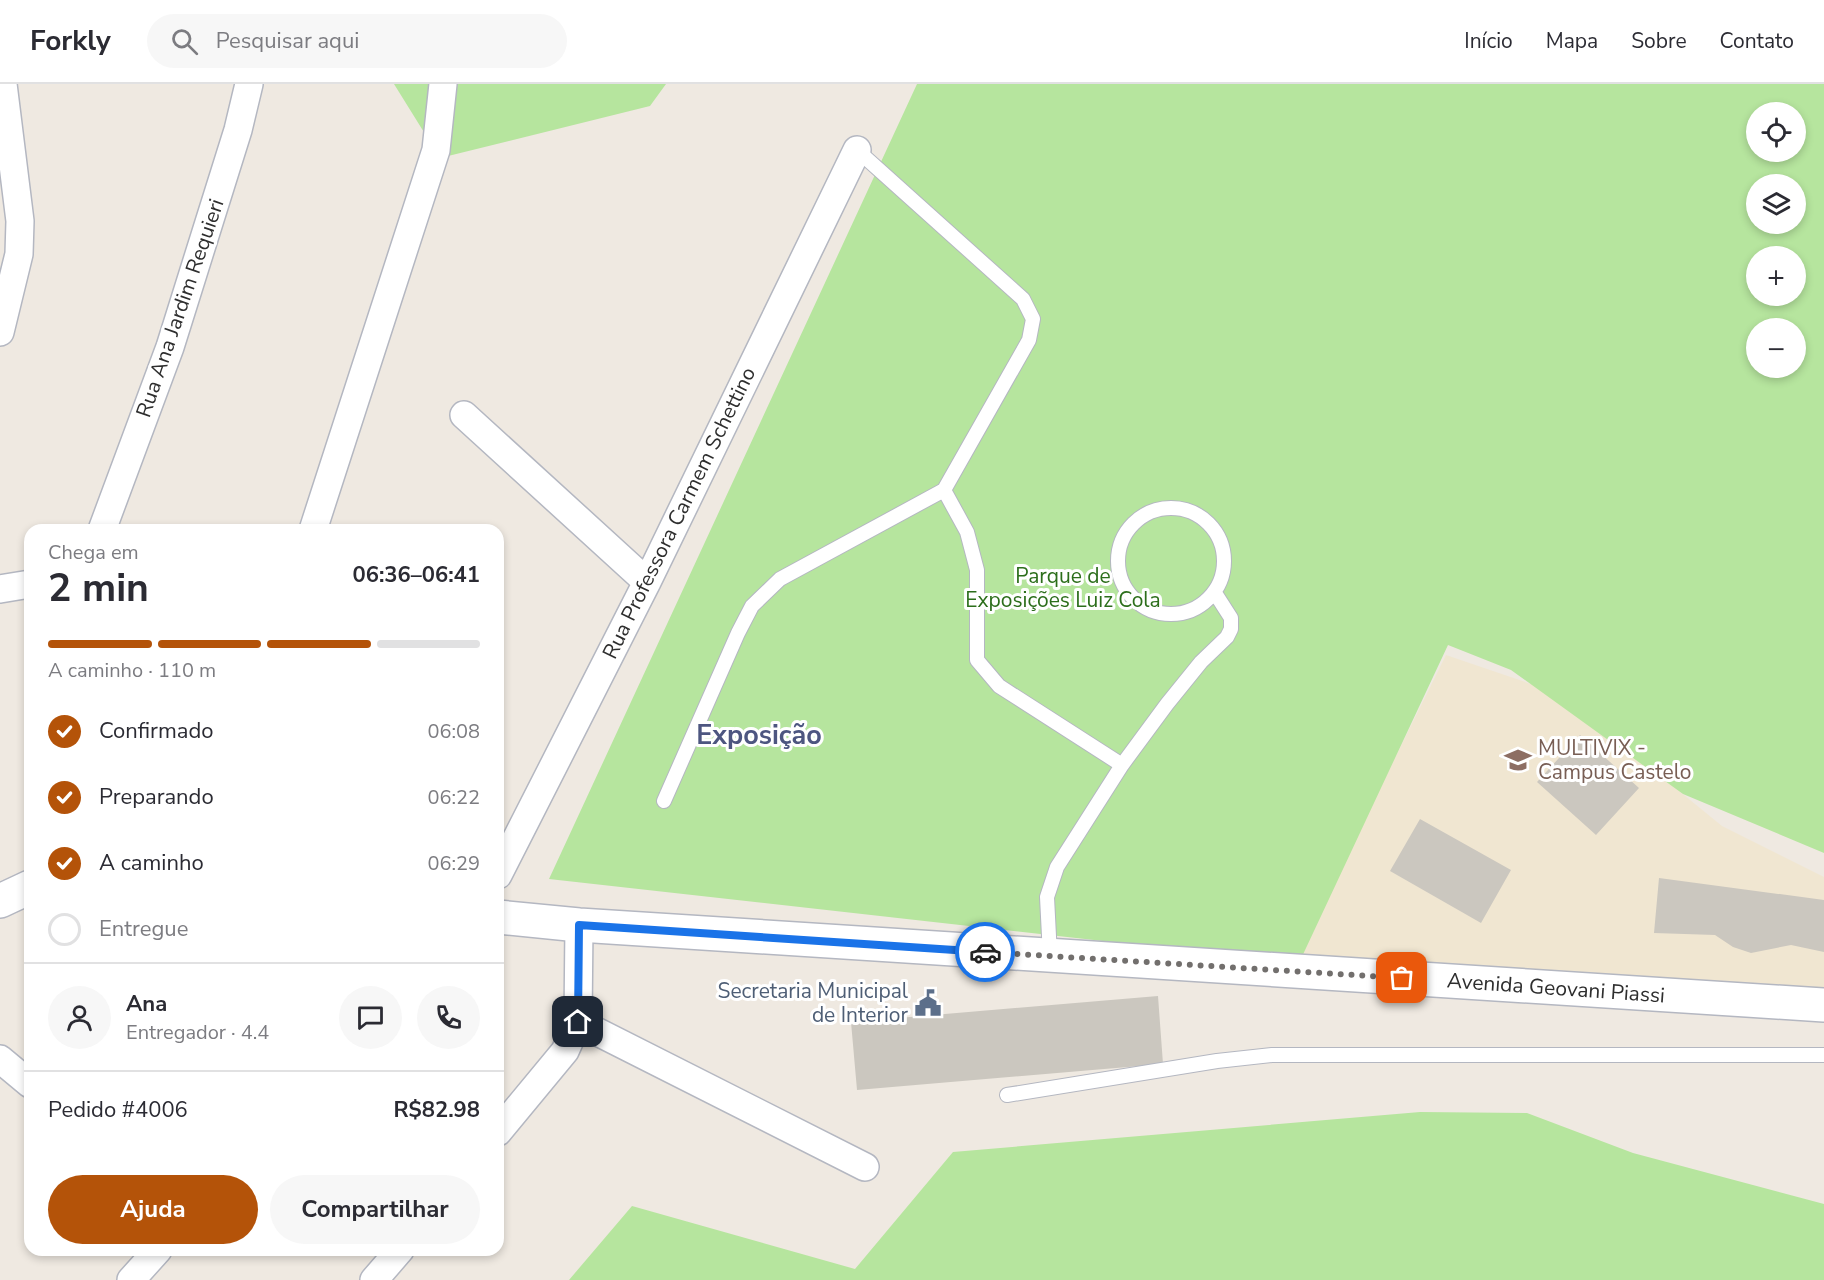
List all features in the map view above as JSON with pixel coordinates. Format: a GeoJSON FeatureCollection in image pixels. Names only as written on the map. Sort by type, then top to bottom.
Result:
{"type":"FeatureCollection","features":[{"type":"Feature","properties":{"kind":"main road"},"geometry":{"type":"LineString","coordinates":[[0,901],[24,890]]}},
{"type":"Feature","properties":{"kind":"main road","name":"Avenida Geovani Piassi"},"geometry":{"type":"LineString","coordinates":[[504,918],[579,925],[1824,1005]]}},
{"type":"Feature","properties":{"kind":"street"},"geometry":{"type":"LineString","coordinates":[[0,332],[9,260],[20,221],[3,84]]}},
{"type":"Feature","properties":{"kind":"street","name":"Rua Ana Jardim Requieri"},"geometry":{"type":"LineString","coordinates":[[104,524],[170,347],[238,130],[249,84]]}},
{"type":"Feature","properties":{"kind":"street"},"geometry":{"type":"LineString","coordinates":[[315,524],[436,150],[443,84]]}},
{"type":"Feature","properties":{"kind":"street","name":"Rua Professora Carmem Schettino"},"geometry":{"type":"LineString","coordinates":[[504,862],[647,582],[857,150]]}},
{"type":"Feature","properties":{"kind":"street"},"geometry":{"type":"LineString","coordinates":[[464,415],[647,582]]}},
{"type":"Feature","properties":{"kind":"street"},"geometry":{"type":"LineString","coordinates":[[0,589],[24,585]]}},
{"type":"Feature","properties":{"kind":"street"},"geometry":{"type":"LineString","coordinates":[[504,1125],[565,1052],[578,1022],[579,925]]}},
{"type":"Feature","properties":{"kind":"street"},"geometry":{"type":"LineString","coordinates":[[578,1022],[865,1167]]}},
{"type":"Feature","properties":{"kind":"street"},"geometry":{"type":"LineString","coordinates":[[0,1059],[24,1079]]}},
{"type":"Feature","properties":{"kind":"street"},"geometry":{"type":"LineString","coordinates":[[131,1280],[153,1256]]}},
{"type":"Feature","properties":{"kind":"street"},"geometry":{"type":"LineString","coordinates":[[374,1280],[394,1256]]}},
{"type":"Feature","properties":{"kind":"lane"},"geometry":{"type":"LineString","coordinates":[[664,801],[752,606],[780,579],[944,490],[1029,340],[1033,319],[1023,299],[857,150]]}},
{"type":"Feature","properties":{"kind":"lane"},"geometry":{"type":"LineString","coordinates":[[944,490],[967,532],[977,570],[977,660],[999,686],[1122,765]]}},
{"type":"Feature","properties":{"kind":"lane"},"geometry":{"type":"LineString","coordinates":[[1166,507],[1196,513],[1218,534],[1225,564],[1215,593],[1191,611],[1160,614],[1133,600],[1118,573],[1120,543],[1138,518],[1166,507]]}},
{"type":"Feature","properties":{"kind":"lane"},"geometry":{"type":"LineString","coordinates":[[1050,956],[1047,897],[1057,867],[1122,765],[1167,704],[1201,662],[1227,637],[1232,629],[1231,618],[1215,593]]}},
{"type":"Feature","properties":{"kind":"lane"},"geometry":{"type":"LineString","coordinates":[[1007,1095],[1217,1061],[1272,1055],[1824,1055]]}},
{"type":"Feature","properties":{"kind":"shaded area","name":"MULTIVIX - Campus Castelo"},"geometry":{"type":"Polygon","coordinates":[[[1446,655],[1560,694],[1722,826],[1824,877],[1824,994],[1299,963],[1335,879],[1446,655]]]}},
{"type":"Feature","properties":{"kind":"green space"},"geometry":{"type":"Polygon","coordinates":[[[394,84],[666,84],[650,106],[440,158],[394,84]]]}},
{"type":"Feature","properties":{"kind":"green space","name":"Parque de Exposições Luiz Cola"},"geometry":{"type":"Polygon","coordinates":[[[917,84],[1824,84],[1824,853],[1683,794],[1511,670],[1448,645],[1299,963],[549,879],[917,84]]]}},
{"type":"Feature","properties":{"kind":"green space"},"geometry":{"type":"Polygon","coordinates":[[[1420,1112],[1527,1113],[1633,1153],[1824,1204],[1824,1280],[569,1280],[632,1206],[855,1269],[953,1152],[1420,1112]]]}},
{"type":"Feature","properties":{"kind":"building"},"geometry":{"type":"Polygon","coordinates":[[[1580,735],[1639,788],[1596,835],[1537,782],[1580,735]]]}},
{"type":"Feature","properties":{"kind":"building"},"geometry":{"type":"Polygon","coordinates":[[[1420,819],[1511,870],[1481,923],[1390,871],[1420,819]]]}},
{"type":"Feature","properties":{"kind":"building"},"geometry":{"type":"Polygon","coordinates":[[[1659,878],[1824,900],[1824,952],[1791,945],[1751,953],[1733,947],[1715,935],[1654,933],[1659,878]]]}},
{"type":"Feature","properties":{"kind":"building"},"geometry":{"type":"Polygon","coordinates":[[[1158,996],[1163,1064],[857,1090],[851,1022],[1158,996]]]}},
{"type":"Feature","properties":{"kind":"way so far"},"geometry":{"type":"LineString","coordinates":[[985,952],[1402,978]]}},
{"type":"Feature","properties":{"kind":"place","name":"MULTIVIX - Campus Castelo"},"geometry":{"type":"Point","coordinates":[1518,760]}},
{"type":"Feature","properties":{"kind":"place","name":"Secretaria Municipal de Interior"},"geometry":{"type":"Point","coordinates":[928,1003]}},
{"type":"Feature","properties":{"kind":"district","name":"Exposição"},"geometry":{"type":"Point","coordinates":[759,735]}},
{"type":"Feature","properties":{"kind":"route"},"geometry":{"type":"LineString","coordinates":[[578,1022],[579,925],[985,952]]}}]}
